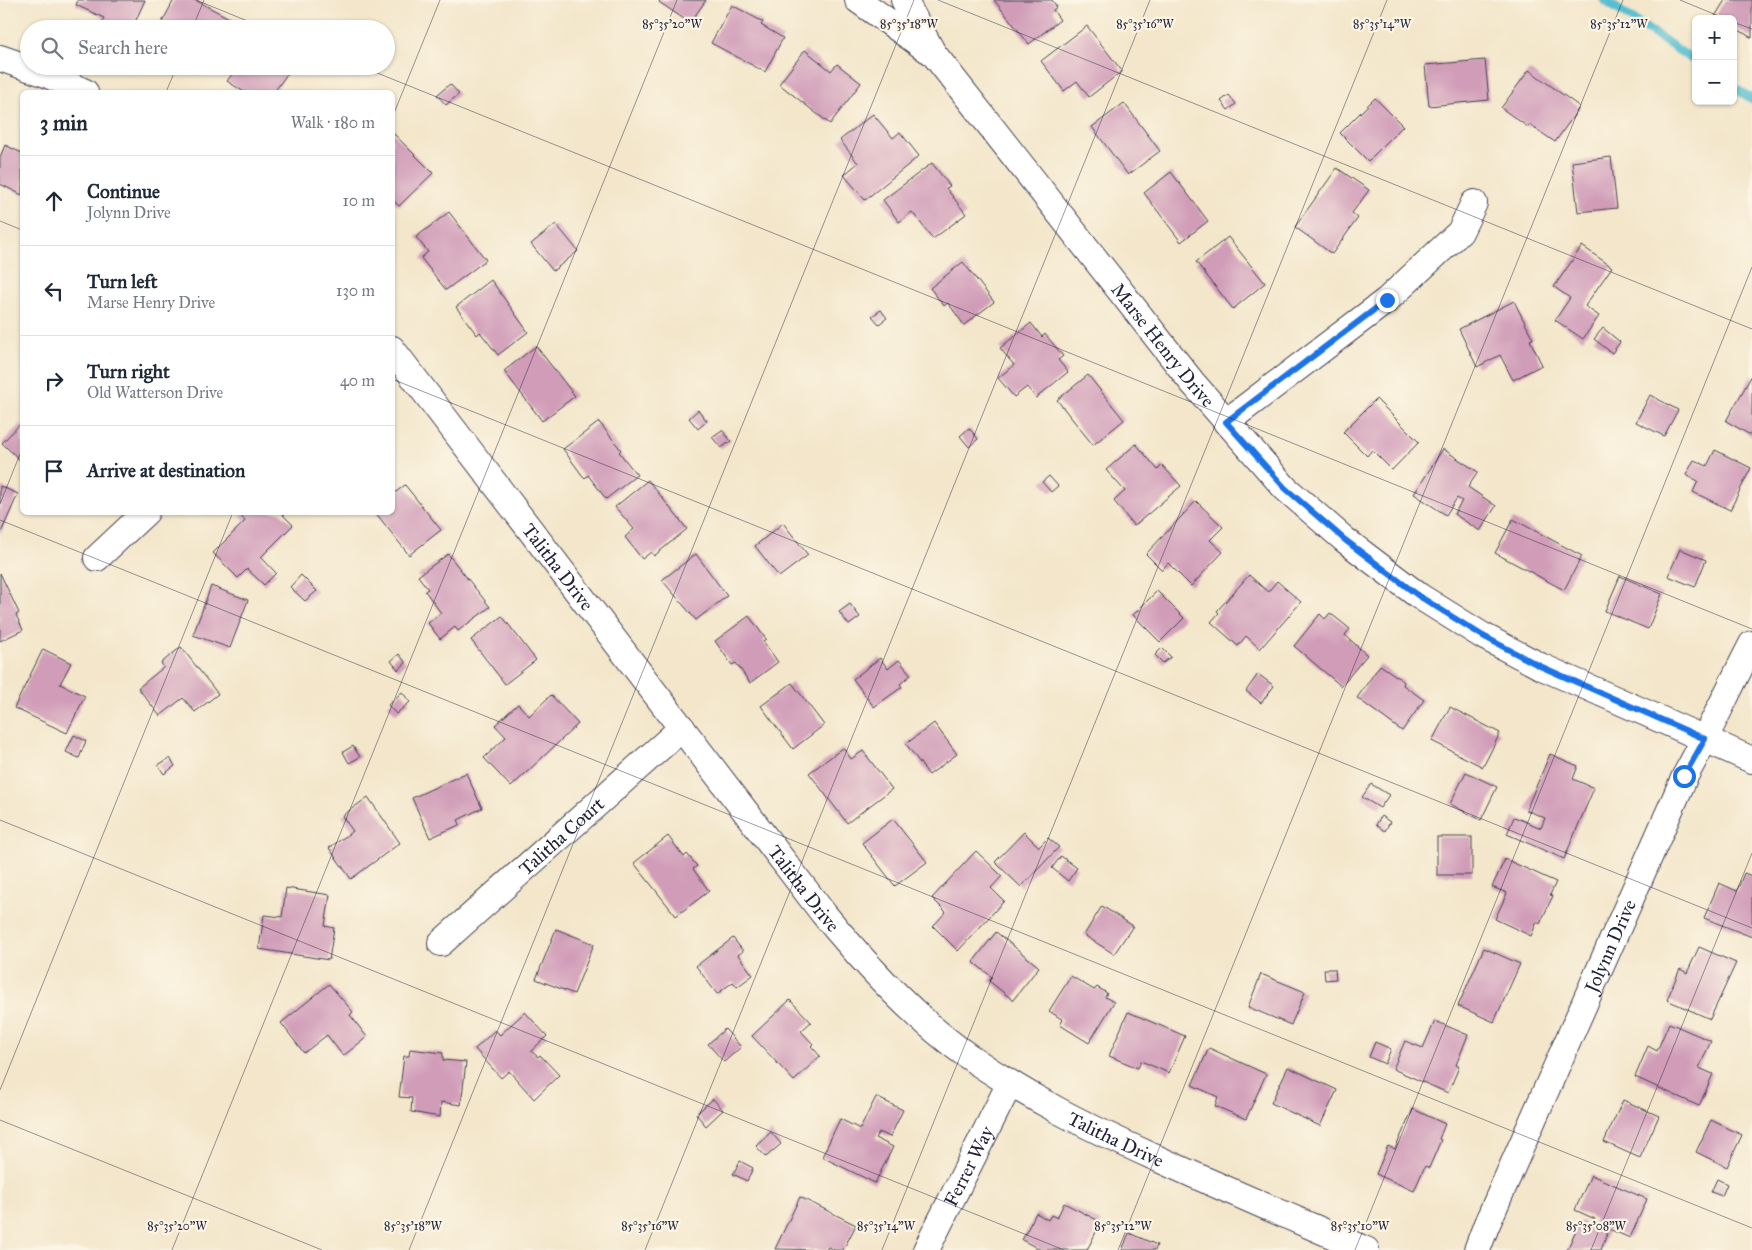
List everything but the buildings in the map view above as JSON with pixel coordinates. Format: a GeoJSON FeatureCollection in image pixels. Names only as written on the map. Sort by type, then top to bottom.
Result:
{"type":"FeatureCollection","features":[{"type":"Feature","properties":{"kind":"street","name":"Marse Henry Drive"},"geometry":{"type":"LineString","coordinates":[[858,0],[933,53]]}},
{"type":"Feature","properties":{"kind":"street","name":"Marse Henry Drive"},"geometry":{"type":"LineString","coordinates":[[904,0],[933,53],[1192,382],[1285,488],[1345,540],[1419,596],[1483,636],[1540,666],[1752,760]]}},
{"type":"Feature","properties":{"kind":"street"},"geometry":{"type":"LineString","coordinates":[[0,58],[20,65]]}},
{"type":"Feature","properties":{"kind":"street"},"geometry":{"type":"LineString","coordinates":[[48,75],[81,90]]}},
{"type":"Feature","properties":{"kind":"street"},"geometry":{"type":"LineString","coordinates":[[1226,422],[1387,300],[1460,232],[1474,203]]}},
{"type":"Feature","properties":{"kind":"street","name":"Talitha Drive"},"geometry":{"type":"LineString","coordinates":[[395,353],[823,913],[861,958],[918,1015],[968,1056],[1053,1109],[1185,1171],[1366,1250]]}},
{"type":"Feature","properties":{"kind":"street"},"geometry":{"type":"LineString","coordinates":[[97,558],[143,515]]}},
{"type":"Feature","properties":{"kind":"street","name":"Jolynn Drive"},"geometry":{"type":"LineString","coordinates":[[1477,1250],[1684,776],[1705,739],[1724,696],[1752,644]]}},
{"type":"Feature","properties":{"kind":"street","name":"Talitha Court"},"geometry":{"type":"LineString","coordinates":[[442,943],[682,728]]}},
{"type":"Feature","properties":{"kind":"street","name":"Ferrer Way"},"geometry":{"type":"LineString","coordinates":[[926,1250],[1010,1083]]}},
{"type":"Feature","properties":{"kind":"waterway"},"geometry":{"type":"LineString","coordinates":[[1604,0],[1693,60]]}},
{"type":"Feature","properties":{"kind":"waterway"},"geometry":{"type":"LineString","coordinates":[[1737,90],[1752,99]]}},
{"type":"Feature","properties":{"kind":"route"},"geometry":{"type":"LineString","coordinates":[[1387,300],[1226,422],[1285,488],[1345,540],[1419,596],[1483,636],[1540,666],[1705,739],[1684,776]]}}]}
